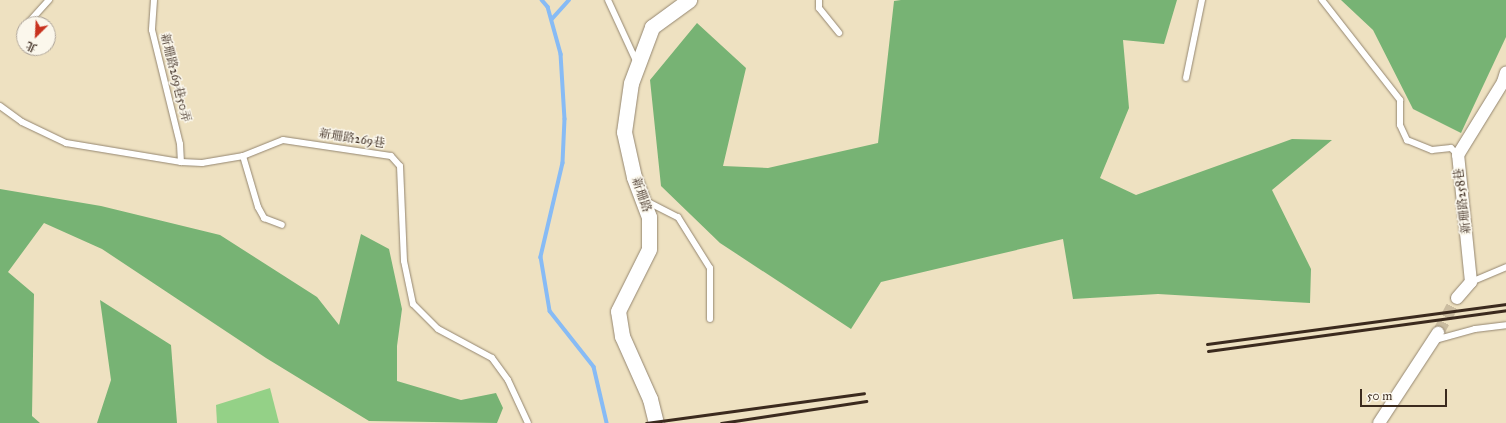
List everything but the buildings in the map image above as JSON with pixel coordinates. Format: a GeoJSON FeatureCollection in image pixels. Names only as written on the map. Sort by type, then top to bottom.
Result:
{"type":"FeatureCollection","features":[{"type":"Feature","properties":{"kind":"street","name":"新珊路"},"geometry":{"type":"LineString","coordinates":[[656,423],[650,399],[622,336],[618,311],[649,249],[649,217],[634,177],[624,132],[631,83],[652,27],[689,0]]}},
{"type":"Feature","properties":{"kind":"street"},"geometry":{"type":"LineString","coordinates":[[1458,155],[1503,82],[1506,72]]}},
{"type":"Feature","properties":{"kind":"street","name":"新珊路258巷"},"geometry":{"type":"LineString","coordinates":[[1458,155],[1471,282]]}},
{"type":"Feature","properties":{"kind":"street"},"geometry":{"type":"LineString","coordinates":[[1457,298],[1471,282]]}},
{"type":"Feature","properties":{"kind":"street"},"geometry":{"type":"LineString","coordinates":[[1379,423],[1435,337]]}},
{"type":"Feature","properties":{"kind":"lane"},"geometry":{"type":"LineString","coordinates":[[34,16],[48,0]]}},
{"type":"Feature","properties":{"kind":"lane","name":"新珊路269巷50弄"},"geometry":{"type":"LineString","coordinates":[[154,0],[152,30],[180,144],[181,162]]}},
{"type":"Feature","properties":{"kind":"lane"},"geometry":{"type":"LineString","coordinates":[[608,0],[638,64]]}},
{"type":"Feature","properties":{"kind":"lane"},"geometry":{"type":"LineString","coordinates":[[819,0],[819,8],[839,33]]}},
{"type":"Feature","properties":{"kind":"lane"},"geometry":{"type":"LineString","coordinates":[[1186,78],[1202,0]]}},
{"type":"Feature","properties":{"kind":"lane","name":"新珊路258巷"},"geometry":{"type":"LineString","coordinates":[[1322,0],[1400,100],[1400,125],[1407,140],[1432,150],[1451,148],[1458,155]]}},
{"type":"Feature","properties":{"kind":"lane","name":"新珊路269巷"},"geometry":{"type":"LineString","coordinates":[[0,106],[22,122],[66,143],[181,162],[202,163],[243,156],[283,140],[391,156],[400,166],[404,261],[413,304],[438,329],[492,358],[508,380],[528,423]]}},
{"type":"Feature","properties":{"kind":"lane"},"geometry":{"type":"LineString","coordinates":[[243,156],[258,208],[264,218],[282,224]]}},
{"type":"Feature","properties":{"kind":"lane"},"geometry":{"type":"LineString","coordinates":[[643,200],[678,217],[710,268],[710,319]]}},
{"type":"Feature","properties":{"kind":"lane"},"geometry":{"type":"LineString","coordinates":[[1471,282],[1506,267]]}},
{"type":"Feature","properties":{"kind":"lane"},"geometry":{"type":"LineString","coordinates":[[1435,337],[1475,329],[1506,325]]}},
{"type":"Feature","properties":{"kind":"green space"},"geometry":{"type":"Polygon","coordinates":[[[1177,0],[1164,44],[1123,40],[1129,108],[1100,178],[1136,195],[1292,139],[1332,140],[1272,190],[1311,269],[1310,303],[1158,294],[1073,299],[1063,239],[881,282],[851,329],[720,243],[661,186],[650,80],[697,23],[746,68],[723,166],[768,168],[878,143],[894,1],[1177,0]]]}},
{"type":"Feature","properties":{"kind":"green space"},"geometry":{"type":"Polygon","coordinates":[[[1341,0],[1506,0],[1506,37],[1461,133],[1413,109],[1373,30],[1341,0]]]}},
{"type":"Feature","properties":{"kind":"green space"},"geometry":{"type":"Polygon","coordinates":[[[0,189],[101,206],[220,235],[317,297],[339,325],[361,234],[389,249],[402,309],[397,346],[397,381],[461,400],[496,393],[503,408],[497,423],[369,421],[266,358],[102,249],[44,223],[8,272],[34,294],[32,416],[40,423],[0,423],[0,189]]]}},
{"type":"Feature","properties":{"kind":"green space"},"geometry":{"type":"Polygon","coordinates":[[[100,300],[171,345],[177,423],[97,423],[111,380],[100,300]]]}},
{"type":"Feature","properties":{"kind":"green space"},"geometry":{"type":"Polygon","coordinates":[[[270,388],[279,423],[217,423],[216,405],[270,388]]]}},
{"type":"Feature","properties":{"kind":"waterway"},"geometry":{"type":"LineString","coordinates":[[542,0],[548,7],[561,54],[565,119],[563,163],[541,257],[550,311],[594,367],[607,423]]}},
{"type":"Feature","properties":{"kind":"waterway"},"geometry":{"type":"LineString","coordinates":[[552,19],[569,0]]}},
{"type":"Feature","properties":{"kind":"tunnel"},"geometry":{"type":"LineString","coordinates":[[1438,333],[1457,298]]}},
{"type":"Feature","properties":{"kind":"railway"},"geometry":{"type":"LineString","coordinates":[[1207,344],[1506,304]]}},
{"type":"Feature","properties":{"kind":"railway"},"geometry":{"type":"LineString","coordinates":[[1208,351],[1506,310]]}},
{"type":"Feature","properties":{"kind":"railway"},"geometry":{"type":"LineString","coordinates":[[646,423],[864,393]]}},
{"type":"Feature","properties":{"kind":"railway"},"geometry":{"type":"LineString","coordinates":[[721,423],[866,401]]}}]}
